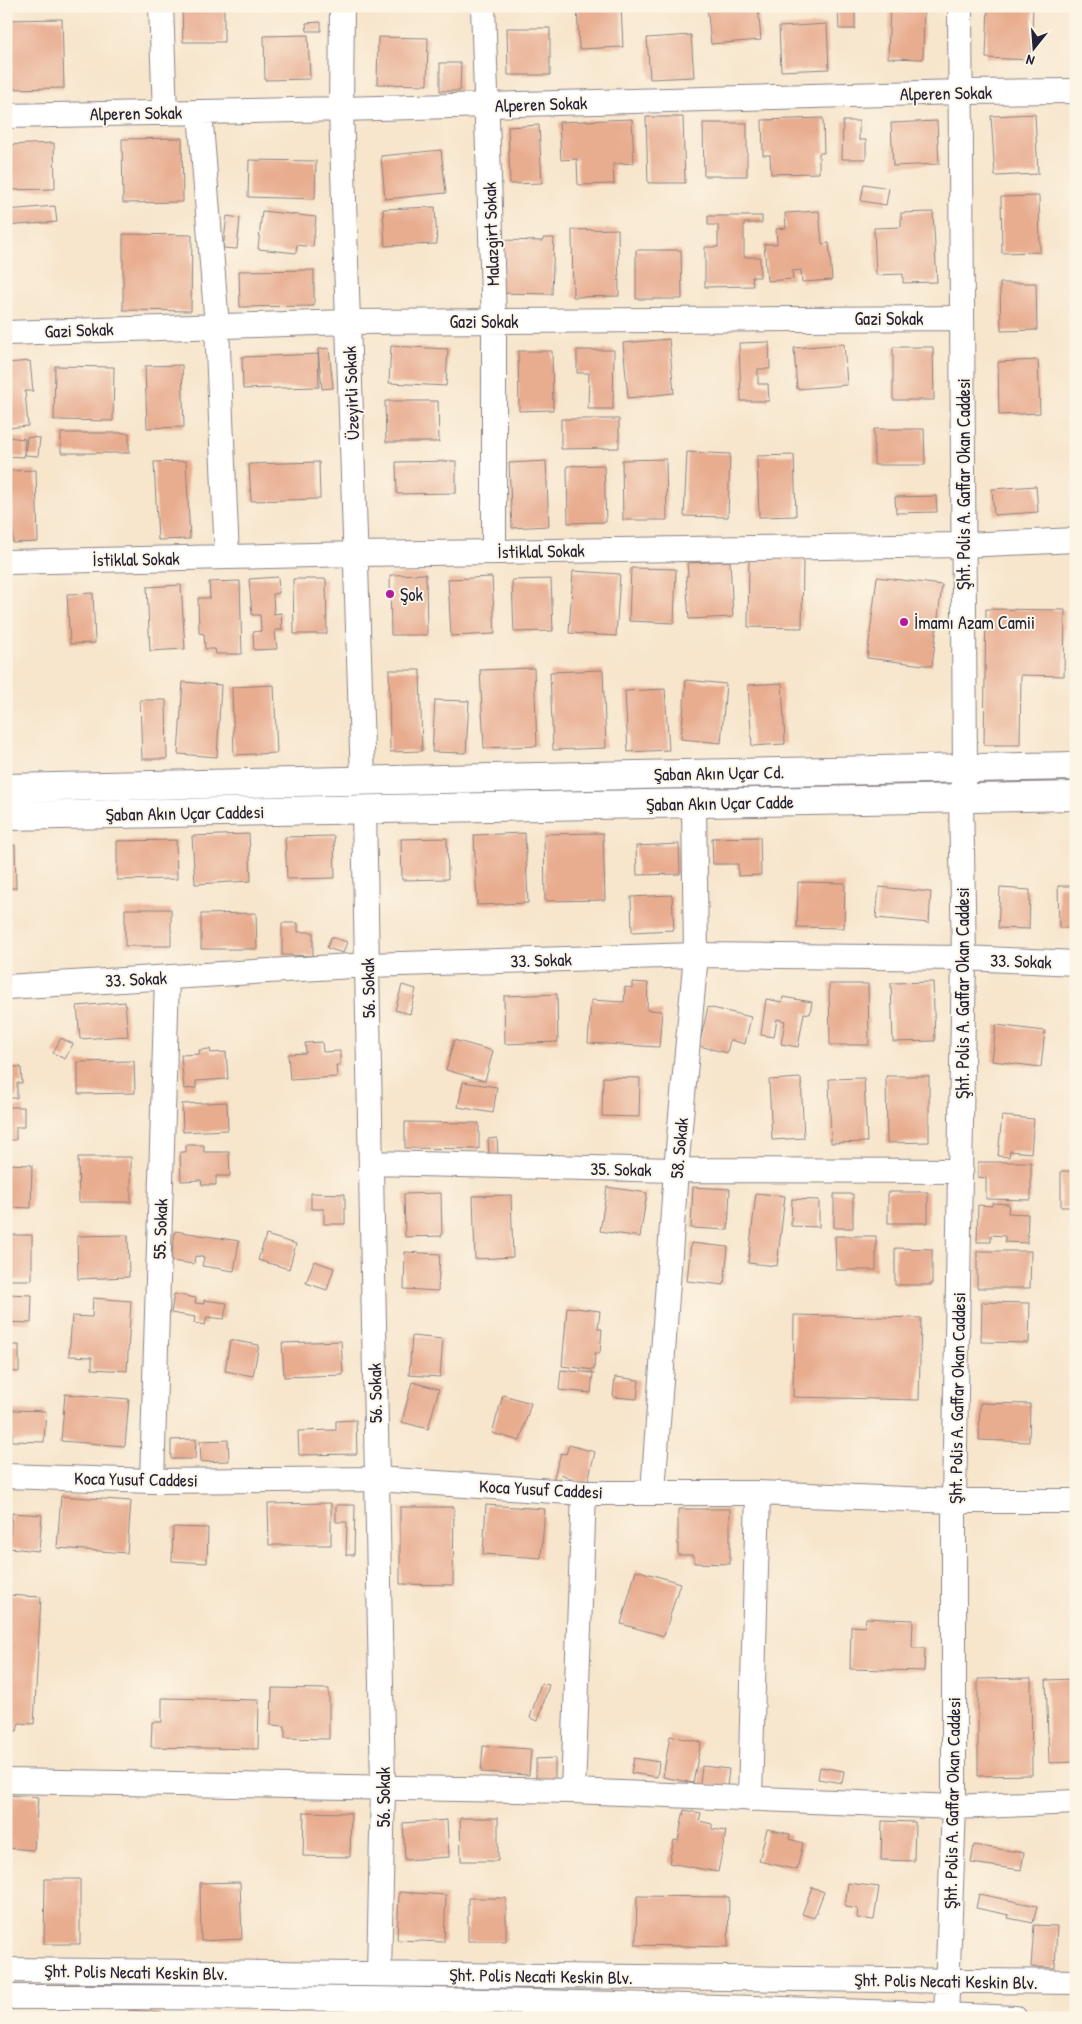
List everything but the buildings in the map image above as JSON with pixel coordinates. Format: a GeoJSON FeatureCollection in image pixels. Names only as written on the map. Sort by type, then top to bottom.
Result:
{"type":"FeatureCollection","features":[{"type":"Feature","properties":{"kind":"main road","name":"Şaban Akın Uçar Cd."},"geometry":{"type":"LineString","coordinates":[[363,780],[1076,766]]}},
{"type":"Feature","properties":{"kind":"main road","name":"Şaban Akın Uçar Caddesi"},"geometry":{"type":"LineString","coordinates":[[6,788],[363,780]]}},
{"type":"Feature","properties":{"kind":"main road"},"geometry":{"type":"LineString","coordinates":[[363,780],[364,811]]}},
{"type":"Feature","properties":{"kind":"main road","name":"Şaban Akın Uçar Cadde"},"geometry":{"type":"LineString","coordinates":[[364,811],[1076,796]]}},
{"type":"Feature","properties":{"kind":"main road","name":"Şaban Akın Uçar Caddesi"},"geometry":{"type":"LineString","coordinates":[[6,816],[364,811]]}},
{"type":"Feature","properties":{"kind":"street"},"geometry":{"type":"LineString","coordinates":[[161,6],[165,112]]}},
{"type":"Feature","properties":{"kind":"street","name":"Üzeyirli Sokak"},"geometry":{"type":"LineString","coordinates":[[342,6],[341,109],[363,780]]}},
{"type":"Feature","properties":{"kind":"street","name":"Malazgirt Sokak"},"geometry":{"type":"LineString","coordinates":[[483,6],[488,105],[494,321],[494,552]]}},
{"type":"Feature","properties":{"kind":"street","name":"Şht. Polis A. Gaffar Okan Caddesi"},"geometry":{"type":"LineString","coordinates":[[946,2016],[954,1807],[954,1500],[964,958],[961,799],[965,768],[960,6]]}},
{"type":"Feature","properties":{"kind":"street","name":"Alperen Sokak"},"geometry":{"type":"LineString","coordinates":[[6,116],[960,92],[1076,91]]}},
{"type":"Feature","properties":{"kind":"street"},"geometry":{"type":"LineString","coordinates":[[200,112],[217,326],[227,557]]}},
{"type":"Feature","properties":{"kind":"street","name":"Gazi Sokak"},"geometry":{"type":"LineString","coordinates":[[6,332],[348,322],[962,318]]}},
{"type":"Feature","properties":{"kind":"street","name":"İstiklal Sokak"},"geometry":{"type":"LineString","coordinates":[[6,562],[356,554],[963,545],[1076,540]]}},
{"type":"Feature","properties":{"kind":"street","name":"58. Sokak"},"geometry":{"type":"LineString","coordinates":[[653,1492],[676,1170],[696,956],[694,804]]}},
{"type":"Feature","properties":{"kind":"street","name":"56. Sokak"},"geometry":{"type":"LineString","coordinates":[[364,811],[383,1787],[379,1974]]}},
{"type":"Feature","properties":{"kind":"street","name":"33. Sokak"},"geometry":{"type":"LineString","coordinates":[[6,987],[368,965],[696,956],[964,958],[1076,963]]}},
{"type":"Feature","properties":{"kind":"street","name":"55. Sokak"},"geometry":{"type":"LineString","coordinates":[[152,1480],[167,978]]}},
{"type":"Feature","properties":{"kind":"street","name":"35. Sokak"},"geometry":{"type":"LineString","coordinates":[[371,1163],[676,1170],[961,1171]]}},
{"type":"Feature","properties":{"kind":"street","name":"Koca Yusuf Caddesi"},"geometry":{"type":"LineString","coordinates":[[6,1476],[152,1480],[377,1479],[584,1493],[758,1493],[954,1500],[1076,1501]]}},
{"type":"Feature","properties":{"kind":"street"},"geometry":{"type":"LineString","coordinates":[[573,1791],[584,1493]]}},
{"type":"Feature","properties":{"kind":"street"},"geometry":{"type":"LineString","coordinates":[[750,1799],[758,1493]]}},
{"type":"Feature","properties":{"kind":"street"},"geometry":{"type":"LineString","coordinates":[[6,1780],[573,1791],[954,1807],[1076,1802]]}},
{"type":"Feature","properties":{"kind":"street","name":"Şht. Polis Necati Keskin Blv."},"geometry":{"type":"LineString","coordinates":[[6,1970],[1076,1982]]}},
{"type":"Feature","properties":{"kind":"street","name":"Şht. Polis Necati Keskin Blv."},"geometry":{"type":"LineString","coordinates":[[6,1997],[380,2008],[480,2000],[1015,2018]]}},
{"type":"Feature","properties":{"kind":"place","name":"Şok"},"geometry":{"type":"Point","coordinates":[390,594]}},
{"type":"Feature","properties":{"kind":"place","name":"İmamı Azam Camii"},"geometry":{"type":"Point","coordinates":[904,622]}}]}
